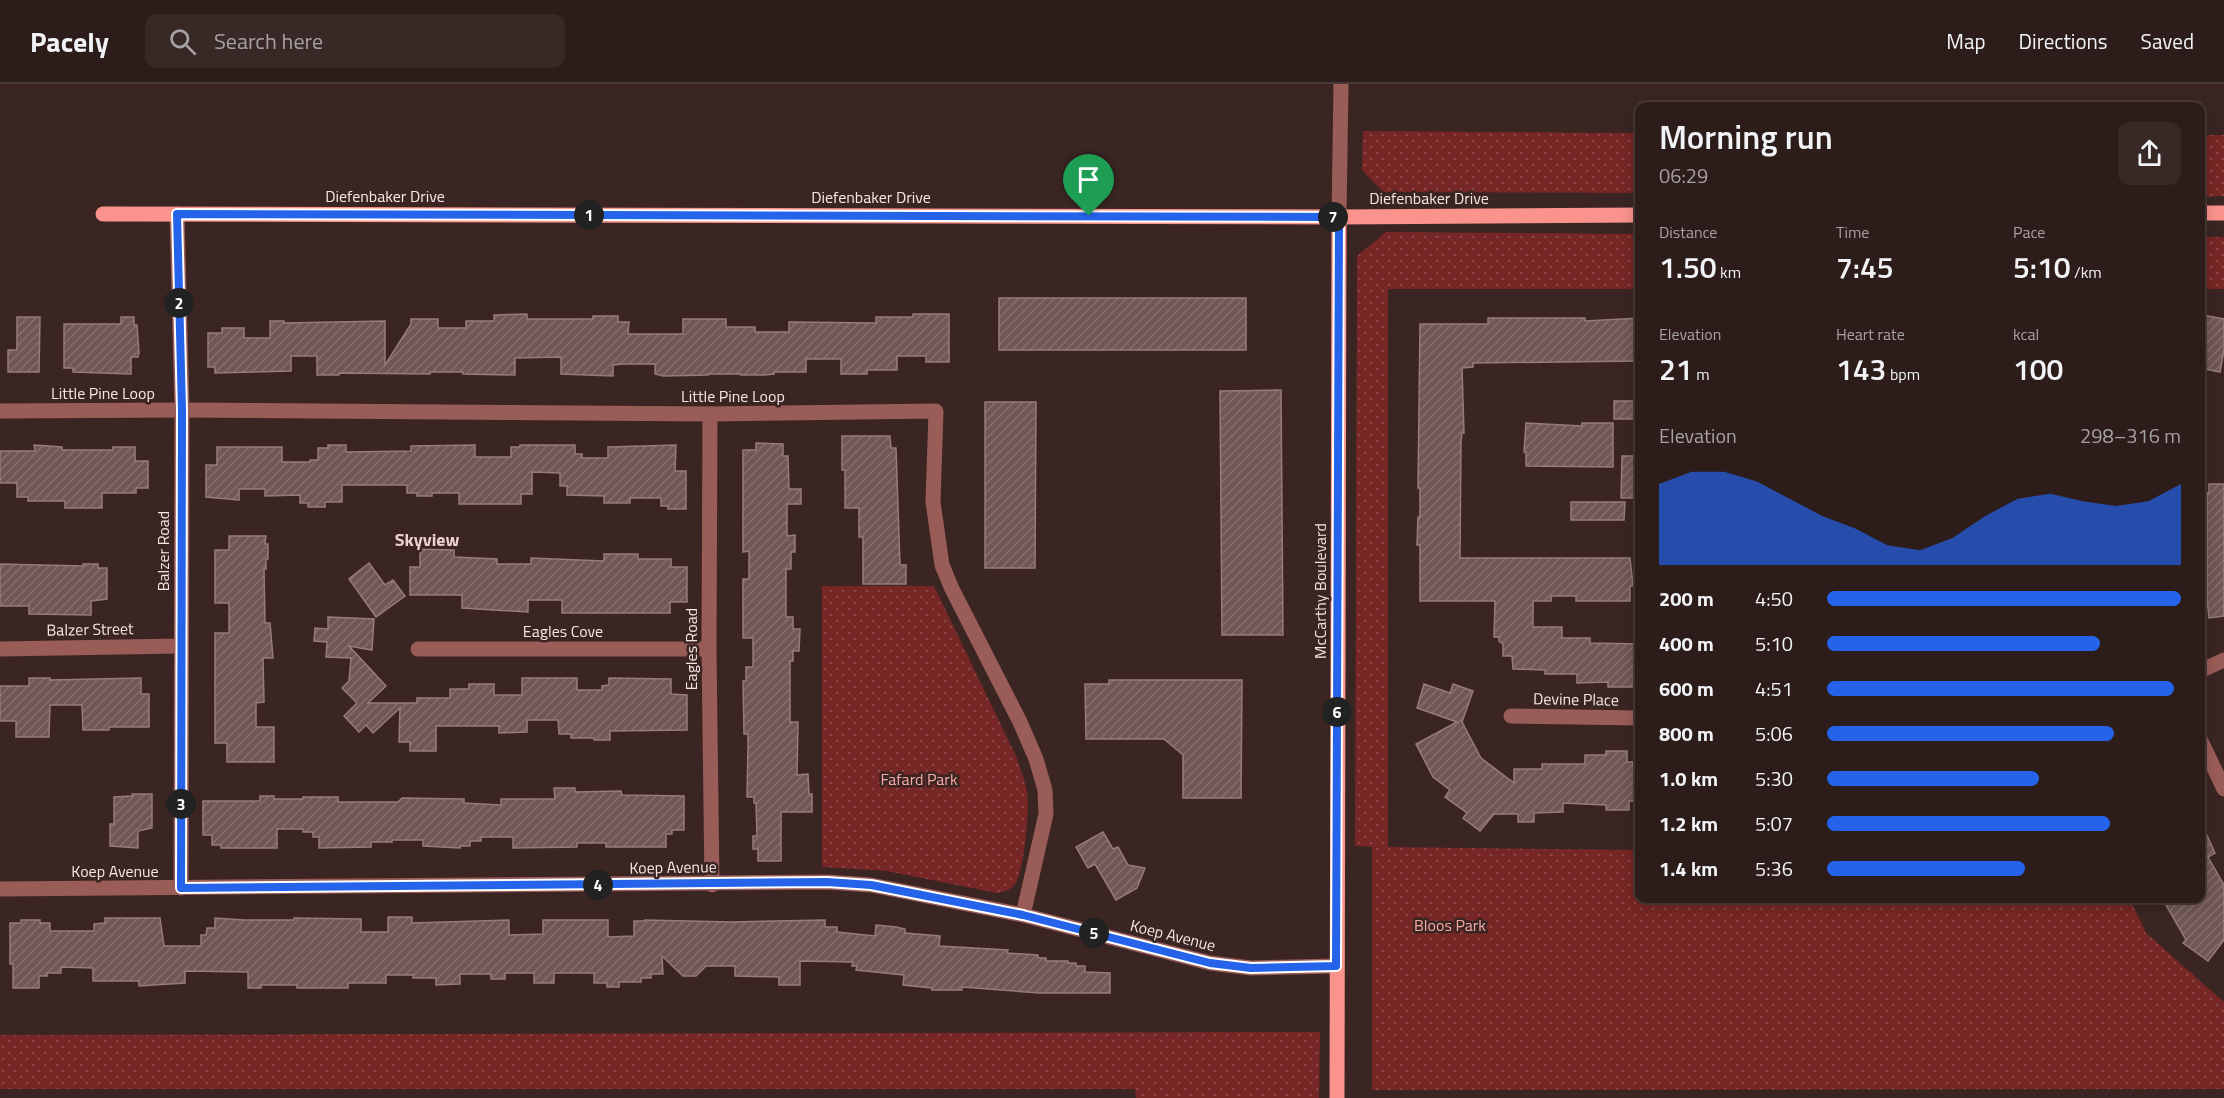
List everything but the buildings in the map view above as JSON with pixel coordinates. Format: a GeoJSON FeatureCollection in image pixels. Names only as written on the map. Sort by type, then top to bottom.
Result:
{"type":"FeatureCollection","features":[{"type":"Feature","properties":{"kind":"main road"},"geometry":{"type":"LineString","coordinates":[[2205,213],[2224,213]]}},
{"type":"Feature","properties":{"kind":"main road","name":"Diefenbaker Drive"},"geometry":{"type":"LineString","coordinates":[[103,214],[1339,217],[1635,215]]}},
{"type":"Feature","properties":{"kind":"main road","name":"McCarthy Boulevard"},"geometry":{"type":"LineString","coordinates":[[1337,1098],[1339,217]]}},
{"type":"Feature","properties":{"kind":"street","name":"McCarthy Boulevard"},"geometry":{"type":"LineString","coordinates":[[1339,217],[1341,84]]}},
{"type":"Feature","properties":{"kind":"street","name":"Balzer Road"},"geometry":{"type":"LineString","coordinates":[[177,214],[182,410],[181,888]]}},
{"type":"Feature","properties":{"kind":"street","name":"Little Pine Loop"},"geometry":{"type":"LineString","coordinates":[[0,411],[710,414],[936,411],[933,502],[942,565],[1024,732],[1036,759],[1045,790],[1046,814],[1023,915]]}},
{"type":"Feature","properties":{"kind":"street","name":"Eagles Road"},"geometry":{"type":"LineString","coordinates":[[710,414],[708,649],[712,885]]}},
{"type":"Feature","properties":{"kind":"street","name":"Balzer Street"},"geometry":{"type":"LineString","coordinates":[[0,649],[180,646]]}},
{"type":"Feature","properties":{"kind":"street","name":"Eagles Cove"},"geometry":{"type":"LineString","coordinates":[[418,649],[708,649]]}},
{"type":"Feature","properties":{"kind":"street"},"geometry":{"type":"LineString","coordinates":[[2205,669],[2224,660]]}},
{"type":"Feature","properties":{"kind":"street","name":"Devine Place"},"geometry":{"type":"LineString","coordinates":[[1511,716],[1635,718]]}},
{"type":"Feature","properties":{"kind":"street"},"geometry":{"type":"LineString","coordinates":[[2205,749],[2224,789]]}},
{"type":"Feature","properties":{"kind":"street","name":"Koep Avenue"},"geometry":{"type":"LineString","coordinates":[[0,889],[712,885],[827,882],[871,885],[1023,915],[1210,963],[1251,968],[1336,966]]}},
{"type":"Feature","properties":{"kind":"green space"},"geometry":{"type":"Polygon","coordinates":[[[1363,131],[1635,133],[1635,193],[1383,192],[1362,170],[1363,131]]]}},
{"type":"Feature","properties":{"kind":"green space"},"geometry":{"type":"Polygon","coordinates":[[[2205,135],[2224,135],[2224,196],[2205,197],[2205,135]]]}},
{"type":"Feature","properties":{"kind":"green space","name":"Bloos Park"},"geometry":{"type":"Polygon","coordinates":[[[1386,232],[1635,234],[1635,289],[1388,289],[1388,847],[1635,850],[1635,903],[2132,903],[2146,933],[2224,1002],[2224,1089],[1372,1090],[1372,847],[1355,846],[1357,256],[1386,232]]]}},
{"type":"Feature","properties":{"kind":"green space"},"geometry":{"type":"Polygon","coordinates":[[[2205,237],[2224,237],[2224,289],[2205,289],[2205,237]]]}},
{"type":"Feature","properties":{"kind":"green space","name":"Fafard Park"},"geometry":{"type":"Polygon","coordinates":[[[822,586],[934,586],[1016,756],[1026,788],[1027,824],[1022,863],[1017,881],[1008,890],[997,893],[886,871],[822,867],[822,586]]]}},
{"type":"Feature","properties":{"kind":"green space"},"geometry":{"type":"Polygon","coordinates":[[[1320,1032],[1319,1098],[1136,1098],[1135,1089],[0,1089],[0,1035],[1320,1032]]]}},
{"type":"Feature","properties":{"kind":"district","name":"Skyview"},"geometry":{"type":"Point","coordinates":[427,539]}},
{"type":"Feature","properties":{"kind":"route"},"geometry":{"type":"LineString","coordinates":[[177,214],[1089,216],[1339,217],[1336,966],[1251,968],[1210,963],[1023,915],[871,885],[827,882],[712,885],[181,888],[182,410],[177,214]]}}]}
